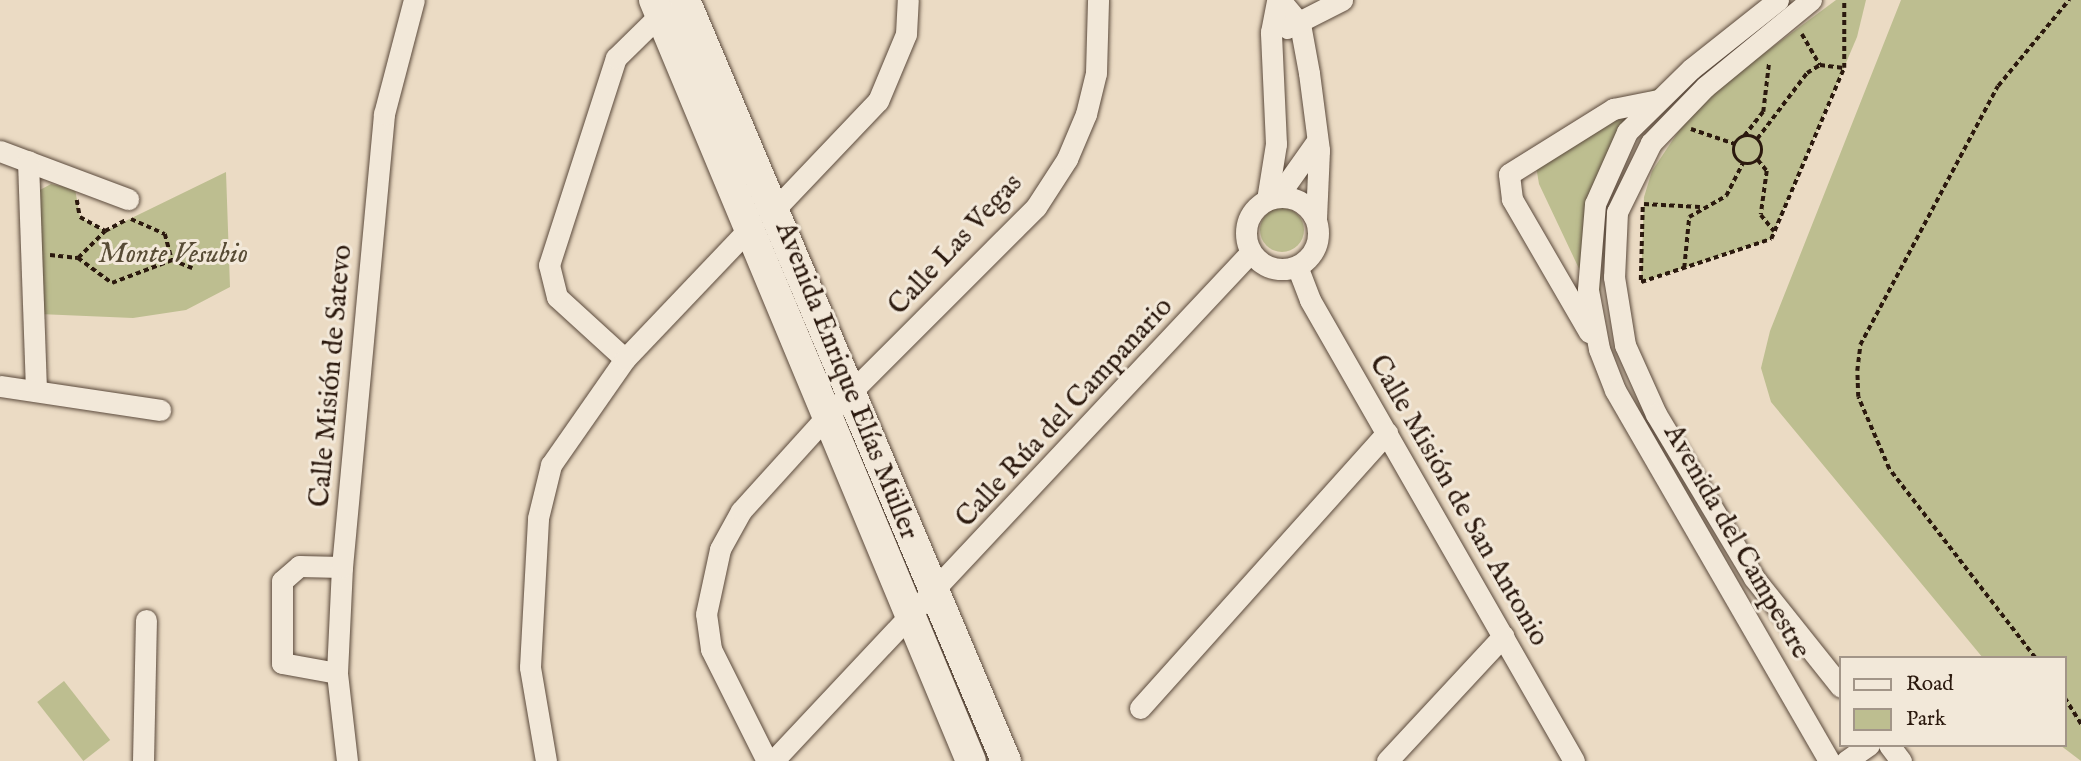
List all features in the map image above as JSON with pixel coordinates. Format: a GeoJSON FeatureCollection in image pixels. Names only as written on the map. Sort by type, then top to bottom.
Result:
{"type":"FeatureCollection","features":[{"type":"Feature","properties":{"kind":"main road","name":"Avenida Enrique Elías Müller"},"geometry":{"type":"LineString","coordinates":[[669,3],[775,209],[933,593],[1006,761]]}},
{"type":"Feature","properties":{"kind":"main road","name":"Avenida Enrique Elías Müller"},"geometry":{"type":"LineString","coordinates":[[669,3],[749,229],[829,414],[910,619],[971,761]]}},
{"type":"Feature","properties":{"kind":"street","name":"Calle Misión de Satevo"},"geometry":{"type":"LineString","coordinates":[[346,761],[337,673],[342,567],[384,114],[414,0]]}},
{"type":"Feature","properties":{"kind":"street"},"geometry":{"type":"LineString","coordinates":[[775,209],[878,101],[906,34],[908,0]]}},
{"type":"Feature","properties":{"kind":"street","name":"Calle Las Vegas"},"geometry":{"type":"LineString","coordinates":[[770,761],[711,649],[710,584],[741,511],[829,414],[1035,207],[1067,159],[1096,73],[1098,0]]}},
{"type":"Feature","properties":{"kind":"street"},"geometry":{"type":"LineString","coordinates":[[1278,0],[1300,24],[1317,133],[1314,251],[1297,266],[1277,269],[1251,252],[1250,217],[1272,198],[1317,133]]}},
{"type":"Feature","properties":{"kind":"street"},"geometry":{"type":"LineString","coordinates":[[1272,198],[1277,125],[1271,32],[1278,0]]}},
{"type":"Feature","properties":{"kind":"street"},"geometry":{"type":"LineString","coordinates":[[1271,32],[1300,24],[1342,0]]}},
{"type":"Feature","properties":{"kind":"street","name":"Avenida del Campestre"},"geometry":{"type":"LineString","coordinates":[[1598,349],[1588,290],[1594,204],[1627,132],[1691,69],[1778,0]]}},
{"type":"Feature","properties":{"kind":"street","name":"Avenida del Campestre"},"geometry":{"type":"LineString","coordinates":[[1811,0],[1705,86],[1651,143],[1617,212],[1618,313],[1638,375],[1754,578],[1840,686]]}},
{"type":"Feature","properties":{"kind":"street"},"geometry":{"type":"LineString","coordinates":[[625,359],[557,297],[549,265],[596,103],[616,58],[669,3]]}},
{"type":"Feature","properties":{"kind":"street"},"geometry":{"type":"LineString","coordinates":[[1691,69],[1705,86]]}},
{"type":"Feature","properties":{"kind":"street","name":"Avenida del Campestre"},"geometry":{"type":"LineString","coordinates":[[1658,100],[1613,109],[1531,156],[1507,181],[1598,349],[1615,390],[1829,761]]}},
{"type":"Feature","properties":{"kind":"street"},"geometry":{"type":"LineString","coordinates":[[1277,125],[1317,133]]}},
{"type":"Feature","properties":{"kind":"street"},"geometry":{"type":"LineString","coordinates":[[0,151],[28,161],[132,210]]}},
{"type":"Feature","properties":{"kind":"street"},"geometry":{"type":"LineString","coordinates":[[28,161],[28,260],[36,388]]}},
{"type":"Feature","properties":{"kind":"street"},"geometry":{"type":"LineString","coordinates":[[1272,198],[1301,201],[1316,218]]}},
{"type":"Feature","properties":{"kind":"street"},"geometry":{"type":"LineString","coordinates":[[546,761],[530,667],[543,488],[565,441],[625,359],[749,229]]}},
{"type":"Feature","properties":{"kind":"street","name":"Calle Rúa del Campanario"},"geometry":{"type":"LineString","coordinates":[[770,761],[910,619],[1251,252]]}},
{"type":"Feature","properties":{"kind":"street","name":"Calle Misión de San Antonio"},"geometry":{"type":"LineString","coordinates":[[1297,266],[1387,433],[1574,761]]}},
{"type":"Feature","properties":{"kind":"street"},"geometry":{"type":"LineString","coordinates":[[1615,390],[1638,375]]}},
{"type":"Feature","properties":{"kind":"street"},"geometry":{"type":"LineString","coordinates":[[0,386],[36,388],[160,410]]}},
{"type":"Feature","properties":{"kind":"street"},"geometry":{"type":"LineString","coordinates":[[1139,708],[1387,433]]}},
{"type":"Feature","properties":{"kind":"street"},"geometry":{"type":"LineString","coordinates":[[337,673],[282,663],[282,580],[299,566],[342,567]]}},
{"type":"Feature","properties":{"kind":"street"},"geometry":{"type":"LineString","coordinates":[[143,761],[146,620]]}},
{"type":"Feature","properties":{"kind":"street"},"geometry":{"type":"LineString","coordinates":[[1387,761],[1503,636]]}},
{"type":"Feature","properties":{"kind":"street"},"geometry":{"type":"LineString","coordinates":[[1846,761],[1866,747]]}},
{"type":"Feature","properties":{"kind":"path"},"geometry":{"type":"LineString","coordinates":[[1644,197],[1641,282],[1771,239],[1844,68],[1844,0]]}},
{"type":"Feature","properties":{"kind":"path"},"geometry":{"type":"LineString","coordinates":[[2033,656],[1889,469],[1858,397],[1857,370],[1860,345],[1971,134],[2023,52],[2069,0]]}},
{"type":"Feature","properties":{"kind":"path"},"geometry":{"type":"LineString","coordinates":[[1790,34],[1798,28],[1820,65]]}},
{"type":"Feature","properties":{"kind":"path"},"geometry":{"type":"LineString","coordinates":[[1735,144],[1763,112],[1763,83],[1775,51]]}},
{"type":"Feature","properties":{"kind":"path"},"geometry":{"type":"LineString","coordinates":[[1820,65],[1844,68]]}},
{"type":"Feature","properties":{"kind":"path"},"geometry":{"type":"LineString","coordinates":[[1774,231],[1761,215],[1767,172],[1758,160],[1758,139],[1820,65]]}},
{"type":"Feature","properties":{"kind":"path"},"geometry":{"type":"LineString","coordinates":[[1684,123],[1735,144],[1743,163]]}},
{"type":"Feature","properties":{"kind":"path"},"geometry":{"type":"LineString","coordinates":[[1744,136],[1758,139]]}},
{"type":"Feature","properties":{"kind":"path"},"geometry":{"type":"LineString","coordinates":[[1743,163],[1758,160]]}},
{"type":"Feature","properties":{"kind":"path"},"geometry":{"type":"LineString","coordinates":[[1684,268],[1689,217],[1700,207],[1726,196],[1743,163]]}},
{"type":"Feature","properties":{"kind":"path"},"geometry":{"type":"LineString","coordinates":[[75,189],[80,217],[105,231]]}},
{"type":"Feature","properties":{"kind":"path"},"geometry":{"type":"LineString","coordinates":[[1644,204],[1700,207]]}},
{"type":"Feature","properties":{"kind":"path"},"geometry":{"type":"LineString","coordinates":[[78,258],[105,231],[132,210],[164,234],[172,260]]}},
{"type":"Feature","properties":{"kind":"path"},"geometry":{"type":"LineString","coordinates":[[28,260],[56,253],[78,258],[112,283],[172,260],[192,268]]}},
{"type":"Feature","properties":{"kind":"path"},"geometry":{"type":"LineString","coordinates":[[2067,701],[2081,724]]}},
{"type":"Feature","properties":{"kind":"green space"},"geometry":{"type":"Polygon","coordinates":[[[1836,0],[1866,0],[1857,37],[1771,239],[1641,282],[1644,197],[1652,171],[1684,123],[1728,80],[1836,0]]]}},
{"type":"Feature","properties":{"kind":"green space"},"geometry":{"type":"Polygon","coordinates":[[[1901,0],[2081,0],[2081,761],[2063,747],[2067,747],[2067,656],[1981,656],[1771,402],[1761,368],[1770,331],[1901,0]]]}},
{"type":"Feature","properties":{"kind":"green space"},"geometry":{"type":"Polygon","coordinates":[[[1668,83],[1648,104],[1602,213],[1600,313],[1539,184],[1535,160],[1606,110],[1668,83]]]}},
{"type":"Feature","properties":{"kind":"green space","name":"Monte Vesubio"},"geometry":{"type":"Polygon","coordinates":[[[226,172],[230,287],[186,310],[133,318],[39,314],[34,203],[40,190],[51,184],[75,189],[80,217],[105,231],[226,172]]]}},
{"type":"Feature","properties":{"kind":"green space"},"geometry":{"type":"Polygon","coordinates":[[[1282,208],[1291,209],[1298,214],[1303,221],[1303,239],[1298,246],[1291,251],[1282,252],[1273,251],[1266,246],[1261,239],[1260,230],[1261,221],[1266,214],[1273,209],[1282,208]]]}},
{"type":"Feature","properties":{"kind":"green space"},"geometry":{"type":"Polygon","coordinates":[[[64,681],[110,740],[83,761],[37,702],[64,681]]]}}]}
